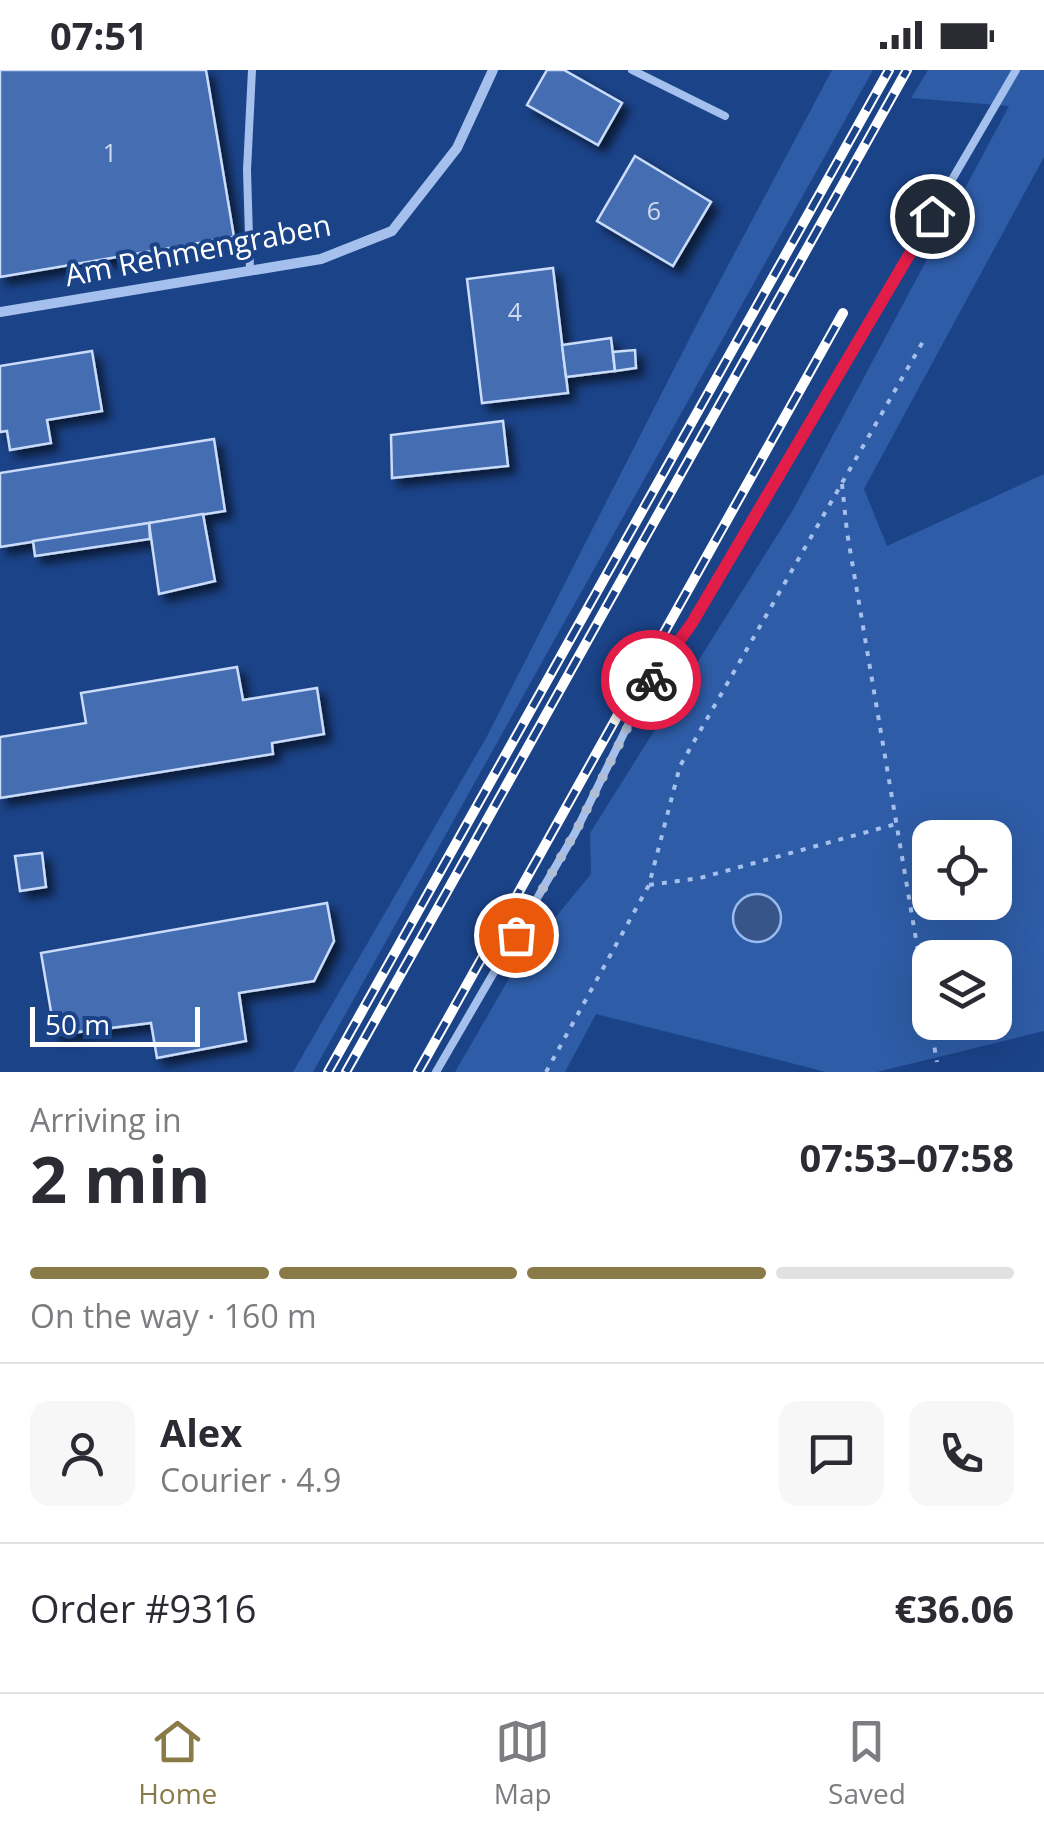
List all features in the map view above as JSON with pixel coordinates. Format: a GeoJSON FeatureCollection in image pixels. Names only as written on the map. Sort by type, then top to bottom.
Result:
{"type":"FeatureCollection","features":[{"type":"Feature","properties":{"kind":"street","name":"Am Rehmengraben"},"geometry":{"type":"LineString","coordinates":[[0,312],[321,259],[392,231],[457,148],[494,70]]}},
{"type":"Feature","properties":{"kind":"lane"},"geometry":{"type":"LineString","coordinates":[[250,270],[247,170],[252,70]]}},
{"type":"Feature","properties":{"kind":"lane"},"geometry":{"type":"LineString","coordinates":[[632,70],[725,116]]}},
{"type":"Feature","properties":{"kind":"lane"},"geometry":{"type":"LineString","coordinates":[[436,1072],[575,833],[649,682],[692,623],[1016,70]]}},
{"type":"Feature","properties":{"kind":"path"},"geometry":{"type":"LineString","coordinates":[[546,1072],[648,885],[680,766],[925,338]]}},
{"type":"Feature","properties":{"kind":"path"},"geometry":{"type":"LineString","coordinates":[[842,484],[917,940]]}},
{"type":"Feature","properties":{"kind":"path"},"geometry":{"type":"LineString","coordinates":[[648,885],[700,878],[898,824]]}},
{"type":"Feature","properties":{"kind":"path"},"geometry":{"type":"LineString","coordinates":[[933,1040],[936,1062]]}},
{"type":"Feature","properties":{"kind":"shaded area"},"geometry":{"type":"Polygon","coordinates":[[[832,70],[873,70],[313,1072],[293,1072],[486,738],[700,318],[832,70]]]}},
{"type":"Feature","properties":{"kind":"shaded area"},"geometry":{"type":"Polygon","coordinates":[[[928,70],[1044,70],[1044,157],[864,489],[887,546],[1044,474],[1044,1031],[1012,1039],[1012,940],[912,940],[912,1040],[1007,1040],[877,1072],[826,1072],[596,1014],[565,1072],[455,1072],[518,963],[591,874],[590,833],[793,510],[1009,106],[911,98],[928,70]]]}},
{"type":"Feature","properties":{"kind":"shaded area"},"geometry":{"type":"Polygon","coordinates":[[[757,894],[774,901],[781,918],[774,935],[757,942],[740,935],[733,918],[740,901],[757,894]]]}},
{"type":"Feature","properties":{"kind":"building"},"geometry":{"type":"Polygon","coordinates":[[[0,70],[206,70],[234,237],[0,277],[0,70]]]}},
{"type":"Feature","properties":{"kind":"building"},"geometry":{"type":"Polygon","coordinates":[[[547,70],[564,70],[622,103],[598,145],[527,105],[547,70]]]}},
{"type":"Feature","properties":{"kind":"building"},"geometry":{"type":"Polygon","coordinates":[[[635,156],[711,202],[673,266],[597,221],[635,156]]]}},
{"type":"Feature","properties":{"kind":"building"},"geometry":{"type":"Polygon","coordinates":[[[553,268],[568,393],[482,403],[467,279],[553,268]]]}},
{"type":"Feature","properties":{"kind":"building"},"geometry":{"type":"Polygon","coordinates":[[[611,338],[615,371],[566,377],[562,345],[611,338]]]}},
{"type":"Feature","properties":{"kind":"building"},"geometry":{"type":"Polygon","coordinates":[[[635,350],[636,368],[615,371],[613,352],[635,350]]]}},
{"type":"Feature","properties":{"kind":"building"},"geometry":{"type":"Polygon","coordinates":[[[92,351],[102,411],[47,420],[51,443],[10,450],[7,431],[0,432],[0,366],[92,351]]]}},
{"type":"Feature","properties":{"kind":"building"},"geometry":{"type":"Polygon","coordinates":[[[503,421],[508,466],[392,478],[391,435],[503,421]]]}},
{"type":"Feature","properties":{"kind":"building"},"geometry":{"type":"Polygon","coordinates":[[[214,439],[225,511],[0,547],[0,473],[214,439]]]}},
{"type":"Feature","properties":{"kind":"building"},"geometry":{"type":"Polygon","coordinates":[[[203,514],[215,581],[159,594],[149,523],[203,514]]]}},
{"type":"Feature","properties":{"kind":"building"},"geometry":{"type":"Polygon","coordinates":[[[149,523],[150,539],[35,556],[33,541],[149,523]]]}},
{"type":"Feature","properties":{"kind":"building"},"geometry":{"type":"Polygon","coordinates":[[[237,667],[243,700],[317,688],[324,734],[272,743],[273,754],[0,798],[0,737],[86,723],[81,693],[237,667]]]}},
{"type":"Feature","properties":{"kind":"building"},"geometry":{"type":"Polygon","coordinates":[[[42,853],[46,887],[20,891],[15,856],[42,853]]]}},
{"type":"Feature","properties":{"kind":"building"},"geometry":{"type":"Polygon","coordinates":[[[327,903],[334,941],[314,981],[239,993],[246,1041],[157,1058],[151,1023],[55,1035],[41,953],[327,903]]]}},
{"type":"Feature","properties":{"kind":"railway"},"geometry":{"type":"LineString","coordinates":[[328,1072],[889,70]]}},
{"type":"Feature","properties":{"kind":"railway"},"geometry":{"type":"LineString","coordinates":[[346,1072],[907,70]]}},
{"type":"Feature","properties":{"kind":"railway"},"geometry":{"type":"LineString","coordinates":[[418,1072],[843,313]]}},
{"type":"Feature","properties":{"kind":"way so far"},"geometry":{"type":"LineString","coordinates":[[516,935],[575,833],[651,680]]}},
{"type":"Feature","properties":{"kind":"route"},"geometry":{"type":"LineString","coordinates":[[651,680],[692,623],[932,216]]}}]}
